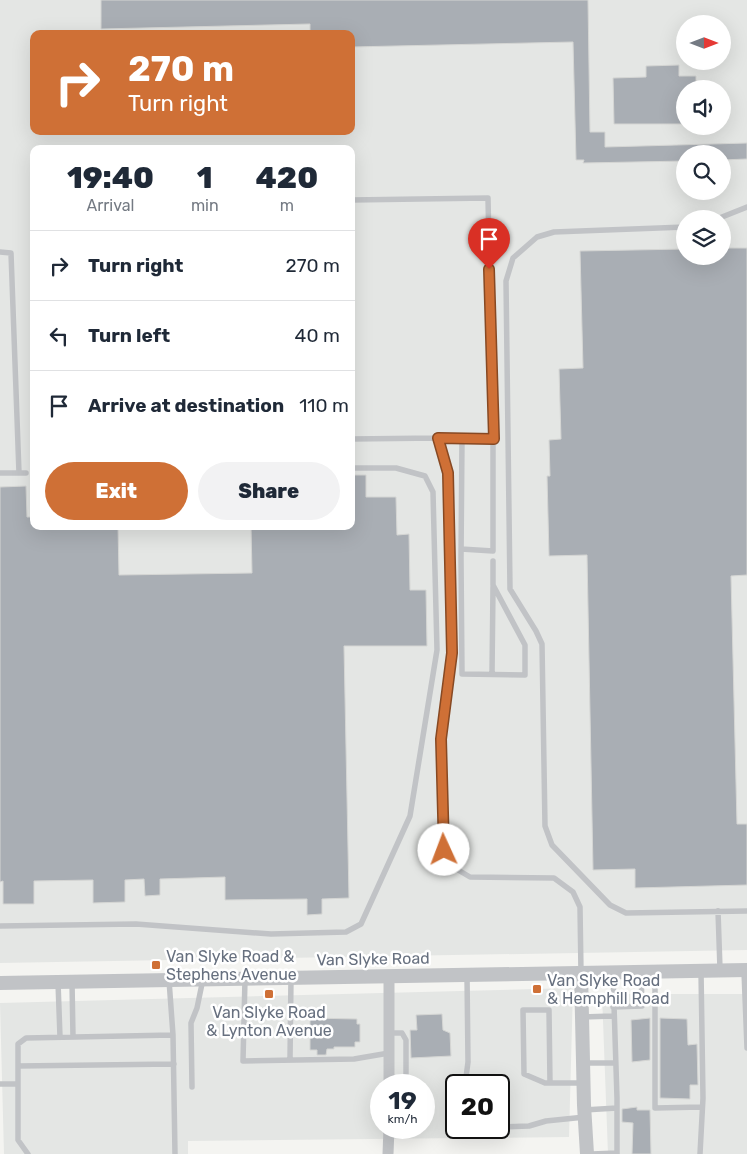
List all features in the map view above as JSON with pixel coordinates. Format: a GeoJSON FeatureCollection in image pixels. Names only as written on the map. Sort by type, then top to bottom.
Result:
{"type":"FeatureCollection","features":[{"type":"Feature","properties":{"kind":"street","name":"Van Slyke Road"},"geometry":{"type":"LineString","coordinates":[[0,983],[746,970]]}},
{"type":"Feature","properties":{"kind":"street"},"geometry":{"type":"LineString","coordinates":[[581,973],[587,1154]]}},
{"type":"Feature","properties":{"kind":"street"},"geometry":{"type":"LineString","coordinates":[[388,976],[388,1074]]}},
{"type":"Feature","properties":{"kind":"street"},"geometry":{"type":"LineString","coordinates":[[388,1139],[388,1154]]}},
{"type":"Feature","properties":{"kind":"lane"},"geometry":{"type":"LineString","coordinates":[[355,200],[488,198],[494,439],[494,550],[461,549]]}},
{"type":"Feature","properties":{"kind":"lane"},"geometry":{"type":"LineString","coordinates":[[731,213],[747,207]]}},
{"type":"Feature","properties":{"kind":"lane"},"geometry":{"type":"LineString","coordinates":[[676,227],[554,232],[537,237],[513,258],[506,281],[510,589],[536,630],[542,644],[545,826],[552,845],[610,905],[626,912],[747,911]]}},
{"type":"Feature","properties":{"kind":"lane"},"geometry":{"type":"LineString","coordinates":[[0,252],[12,253],[19,473]]}},
{"type":"Feature","properties":{"kind":"lane"},"geometry":{"type":"LineString","coordinates":[[438,438],[448,473],[452,653],[441,739],[444,850],[448,864],[470,877],[554,878],[573,892],[580,907],[581,973]]}},
{"type":"Feature","properties":{"kind":"lane"},"geometry":{"type":"LineString","coordinates":[[462,438],[462,674],[525,675],[525,645],[493,585]]}},
{"type":"Feature","properties":{"kind":"lane"},"geometry":{"type":"LineString","coordinates":[[355,439],[494,439]]}},
{"type":"Feature","properties":{"kind":"lane"},"geometry":{"type":"LineString","coordinates":[[0,926],[136,924],[271,934],[346,932],[361,924],[410,816],[437,650],[433,492],[425,476],[396,468],[355,468]]}},
{"type":"Feature","properties":{"kind":"lane"},"geometry":{"type":"LineString","coordinates":[[0,473],[26,473]]}},
{"type":"Feature","properties":{"kind":"lane"},"geometry":{"type":"LineString","coordinates":[[492,674],[493,561]]}},
{"type":"Feature","properties":{"kind":"lane"},"geometry":{"type":"LineString","coordinates":[[718,911],[720,970]]}},
{"type":"Feature","properties":{"kind":"lane"},"geometry":{"type":"LineString","coordinates":[[700,1154],[702,1107],[701,970]]}},
{"type":"Feature","properties":{"kind":"lane"},"geometry":{"type":"LineString","coordinates":[[746,970],[747,1048]]}},
{"type":"Feature","properties":{"kind":"lane"},"geometry":{"type":"LineString","coordinates":[[648,971],[654,1108],[702,1107]]}},
{"type":"Feature","properties":{"kind":"lane"},"geometry":{"type":"LineString","coordinates":[[613,1007],[642,1006],[648,971]]}},
{"type":"Feature","properties":{"kind":"lane"},"geometry":{"type":"LineString","coordinates":[[592,1154],[617,1154],[612,972]]}},
{"type":"Feature","properties":{"kind":"lane"},"geometry":{"type":"LineString","coordinates":[[466,1074],[468,975]]}},
{"type":"Feature","properties":{"kind":"lane"},"geometry":{"type":"LineString","coordinates":[[290,1060],[291,978]]}},
{"type":"Feature","properties":{"kind":"lane"},"geometry":{"type":"LineString","coordinates":[[192,1087],[191,1023],[203,979]]}},
{"type":"Feature","properties":{"kind":"lane"},"geometry":{"type":"LineString","coordinates":[[245,979],[243,1061],[354,1059],[388,1053]]}},
{"type":"Feature","properties":{"kind":"lane"},"geometry":{"type":"LineString","coordinates":[[168,980],[173,1035],[175,1154]]}},
{"type":"Feature","properties":{"kind":"lane"},"geometry":{"type":"LineString","coordinates":[[58,982],[60,1037]]}},
{"type":"Feature","properties":{"kind":"lane"},"geometry":{"type":"LineString","coordinates":[[72,982],[74,1037]]}},
{"type":"Feature","properties":{"kind":"lane"},"geometry":{"type":"LineString","coordinates":[[550,1083],[549,1010],[522,1010],[524,1074],[544,1083],[550,1083],[584,1082]]}},
{"type":"Feature","properties":{"kind":"lane"},"geometry":{"type":"LineString","coordinates":[[582,1017],[613,1016]]}},
{"type":"Feature","properties":{"kind":"lane"},"geometry":{"type":"LineString","coordinates":[[388,1032],[402,1034],[406,1040],[406,1074]]}},
{"type":"Feature","properties":{"kind":"lane"},"geometry":{"type":"LineString","coordinates":[[28,1154],[20,1146],[18,1140],[18,1044],[26,1038],[173,1035]]}},
{"type":"Feature","properties":{"kind":"lane"},"geometry":{"type":"LineString","coordinates":[[583,1064],[615,1063]]}},
{"type":"Feature","properties":{"kind":"lane"},"geometry":{"type":"LineString","coordinates":[[18,1066],[174,1064]]}},
{"type":"Feature","properties":{"kind":"lane"},"geometry":{"type":"LineString","coordinates":[[0,1084],[17,1084]]}},
{"type":"Feature","properties":{"kind":"lane"},"geometry":{"type":"LineString","coordinates":[[510,1127],[529,1126],[546,1120],[617,1108]]}},
{"type":"Feature","properties":{"kind":"shaded area"},"geometry":{"type":"Polygon","coordinates":[[[0,0],[747,0],[747,950],[0,963],[0,0]]]}},
{"type":"Feature","properties":{"kind":"shaded area"},"geometry":{"type":"Polygon","coordinates":[[[573,988],[569,1137],[510,1138],[510,1074],[445,1074],[445,1138],[435,1138],[435,1074],[370,1074],[370,1139],[378,1139],[188,1141],[188,1154],[4,1154],[0,1003],[573,988]]]}},
{"type":"Feature","properties":{"kind":"shaded area"},"geometry":{"type":"Polygon","coordinates":[[[602,994],[747,994],[747,1154],[608,1154],[602,994]]]}},
{"type":"Feature","properties":{"kind":"building"},"geometry":{"type":"Polygon","coordinates":[[[101,0],[588,0],[590,132],[605,132],[605,147],[676,145],[676,161],[583,163],[584,160],[576,160],[573,42],[355,47],[355,30],[310,30],[310,24],[101,29],[101,0]]]}},
{"type":"Feature","properties":{"kind":"building"},"geometry":{"type":"Polygon","coordinates":[[[676,65],[676,70],[679,70],[679,76],[696,76],[696,80],[676,80],[676,124],[614,124],[613,78],[646,77],[646,66],[676,65]]]}},
{"type":"Feature","properties":{"kind":"building"},"geometry":{"type":"Polygon","coordinates":[[[747,143],[747,159],[731,160],[731,145],[676,145],[747,143]]]}},
{"type":"Feature","properties":{"kind":"building"},"geometry":{"type":"Polygon","coordinates":[[[731,248],[747,248],[747,575],[731,576],[737,824],[747,824],[747,885],[635,888],[635,869],[593,870],[587,555],[549,556],[547,476],[550,476],[549,440],[561,439],[559,369],[583,368],[580,251],[676,249],[676,265],[731,265],[731,248]]]}},
{"type":"Feature","properties":{"kind":"building"},"geometry":{"type":"Polygon","coordinates":[[[355,475],[366,475],[366,497],[396,497],[397,535],[409,534],[410,590],[426,590],[427,646],[344,646],[349,898],[322,899],[322,914],[307,915],[307,899],[225,900],[225,877],[160,879],[160,895],[145,896],[144,879],[125,880],[125,902],[93,903],[93,880],[34,881],[34,904],[3,904],[3,881],[0,882],[0,487],[26,486],[27,517],[30,517],[30,530],[118,530],[119,575],[252,573],[251,530],[355,530],[355,475]]]}},
{"type":"Feature","properties":{"kind":"building"},"geometry":{"type":"Polygon","coordinates":[[[442,1014],[443,1030],[450,1033],[451,1056],[411,1058],[410,1030],[417,1030],[416,1015],[442,1014]]]}},
{"type":"Feature","properties":{"kind":"building"},"geometry":{"type":"Polygon","coordinates":[[[310,1018],[357,1019],[357,1024],[360,1024],[360,1042],[355,1042],[355,1047],[334,1047],[334,1049],[327,1049],[326,1055],[317,1055],[317,1050],[310,1050],[310,1018]]]}},
{"type":"Feature","properties":{"kind":"building"},"geometry":{"type":"Polygon","coordinates":[[[650,1018],[650,1060],[632,1062],[631,1020],[650,1018]]]}},
{"type":"Feature","properties":{"kind":"building"},"geometry":{"type":"Polygon","coordinates":[[[660,1018],[687,1019],[688,1045],[697,1044],[698,1085],[690,1085],[690,1099],[660,1098],[660,1018]]]}},
{"type":"Feature","properties":{"kind":"building"},"geometry":{"type":"Polygon","coordinates":[[[637,1107],[637,1110],[650,1110],[651,1154],[632,1154],[633,1123],[622,1122],[622,1109],[637,1107]]]}},
{"type":"Feature","properties":{"kind":"place","name":"Van Slyke Road & Stephens Avenue"},"geometry":{"type":"Point","coordinates":[156,965]}},
{"type":"Feature","properties":{"kind":"place","name":"Van Slyke Road & Hemphill Road"},"geometry":{"type":"Point","coordinates":[537,989]}},
{"type":"Feature","properties":{"kind":"place","name":"Van Slyke Road & Lynton Avenue"},"geometry":{"type":"Point","coordinates":[269,994]}},
{"type":"Feature","properties":{"kind":"route"},"geometry":{"type":"LineString","coordinates":[[444,850],[441,739],[452,653],[448,473],[438,438],[494,439],[489,269]]}}]}
